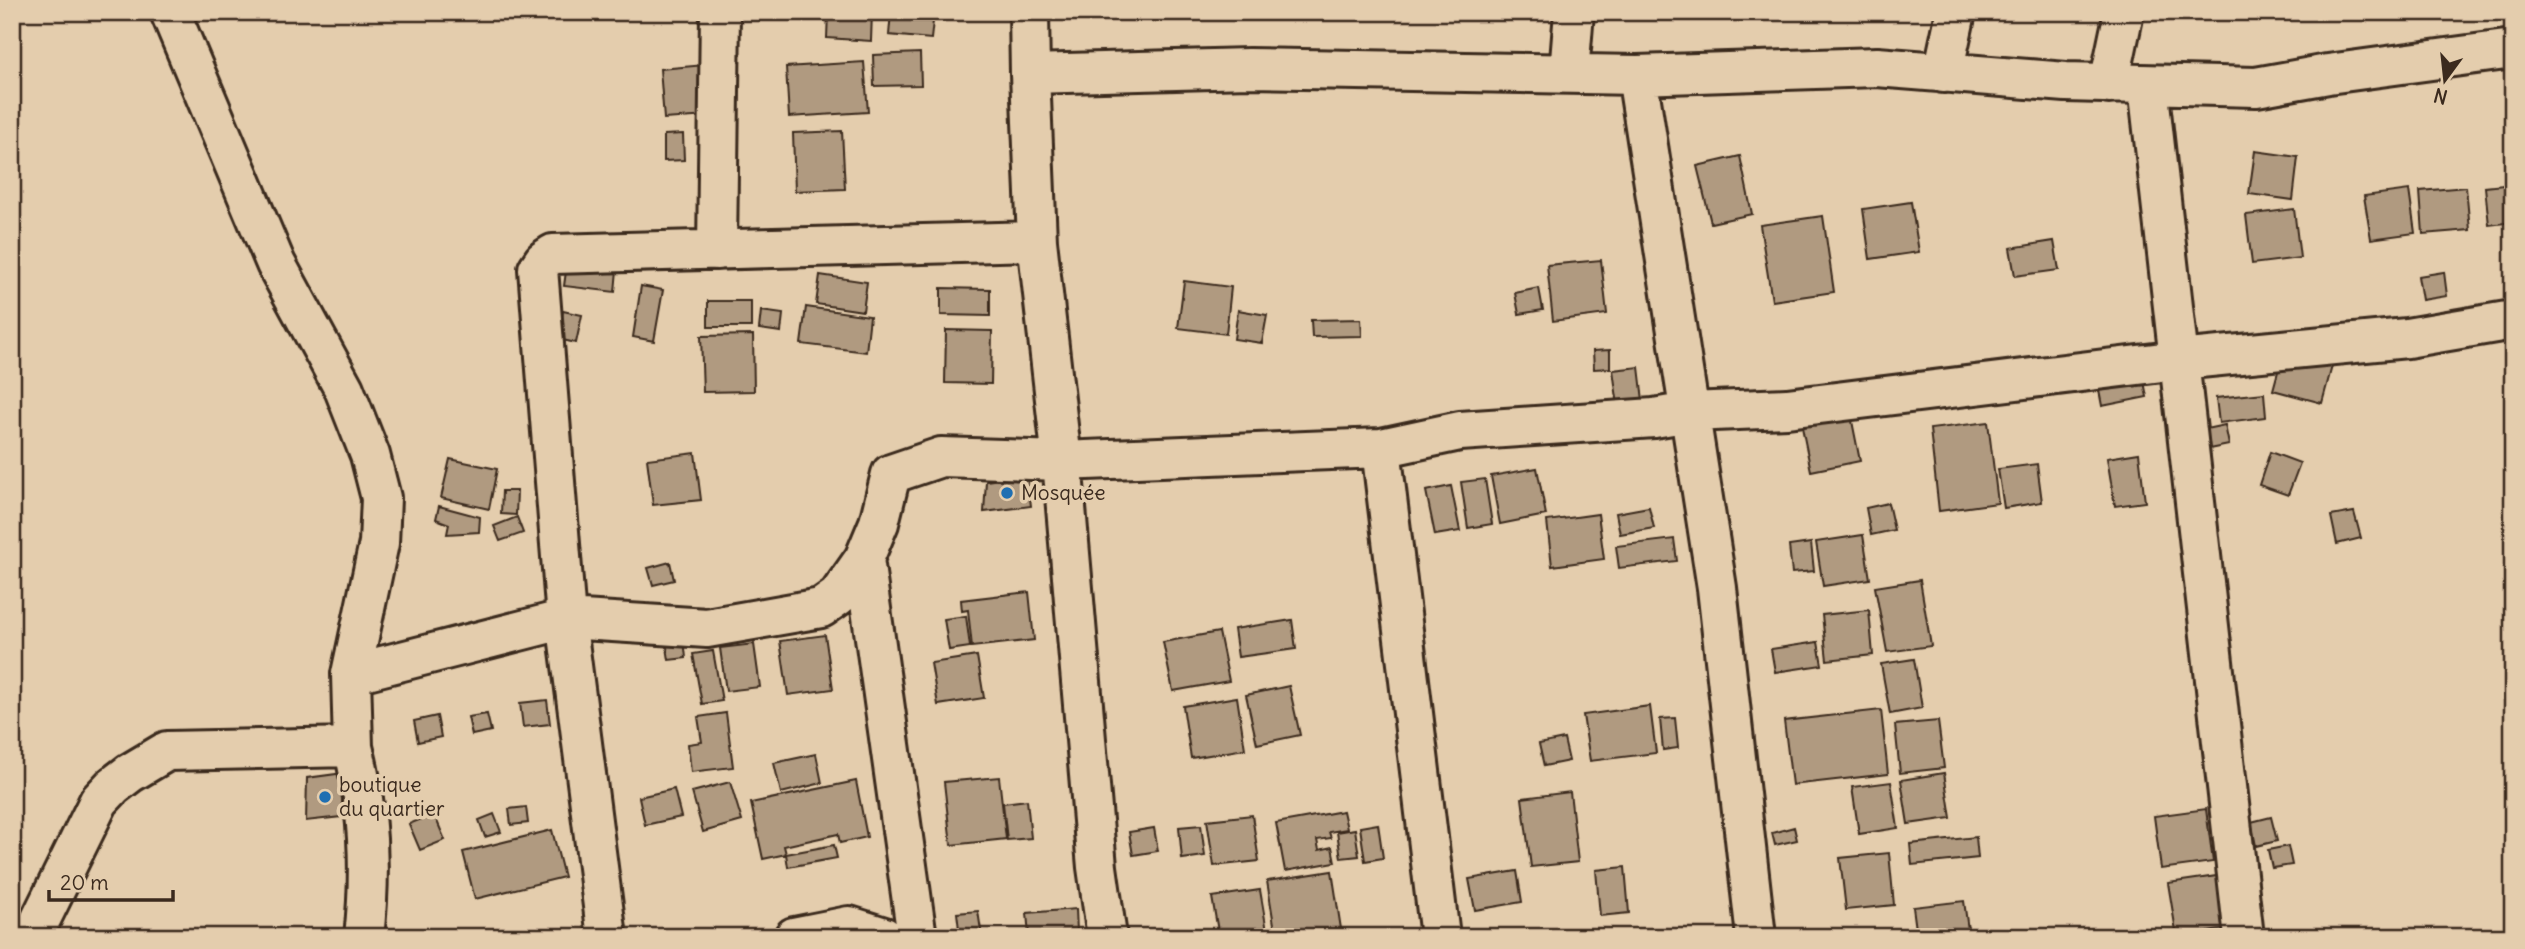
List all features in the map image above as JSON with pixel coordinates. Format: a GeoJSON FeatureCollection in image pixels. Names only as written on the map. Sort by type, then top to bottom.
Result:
{"type":"FeatureCollection","features":[{"type":"Feature","properties":{"kind":"street"},"geometry":{"type":"LineString","coordinates":[[170,12],[276,264],[344,389],[370,455],[381,498],[379,543],[351,674],[353,747],[360,774],[366,827],[368,902],[364,937]]}},
{"type":"Feature","properties":{"kind":"street"},"geometry":{"type":"LineString","coordinates":[[718,250],[720,12]]}},
{"type":"Feature","properties":{"kind":"street"},"geometry":{"type":"LineString","coordinates":[[1028,12],[1037,241],[1062,461],[1097,867],[1107,937]]}},
{"type":"Feature","properties":{"kind":"street"},"geometry":{"type":"LineString","coordinates":[[1569,73],[1574,12]]}},
{"type":"Feature","properties":{"kind":"street"},"geometry":{"type":"LineString","coordinates":[[1943,73],[1956,12]]}},
{"type":"Feature","properties":{"kind":"street"},"geometry":{"type":"LineString","coordinates":[[2109,84],[2124,12]]}},
{"type":"Feature","properties":{"kind":"street"},"geometry":{"type":"LineString","coordinates":[[1030,74],[1249,68],[1637,75],[1877,67],[2109,84],[2256,87],[2328,74],[2513,49]]}},
{"type":"Feature","properties":{"kind":"street"},"geometry":{"type":"LineString","coordinates":[[1637,75],[1717,588],[1756,937]]}},
{"type":"Feature","properties":{"kind":"street"},"geometry":{"type":"LineString","coordinates":[[2148,85],[2244,937]]}},
{"type":"Feature","properties":{"kind":"street"},"geometry":{"type":"LineString","coordinates":[[607,937],[566,619],[538,269],[544,260],[554,254],[1037,241]]}},
{"type":"Feature","properties":{"kind":"street"},"geometry":{"type":"LineString","coordinates":[[351,674],[566,619],[707,628],[821,608],[838,596],[864,559],[879,523],[891,474],[941,457],[1062,461],[1381,448],[1460,431],[1654,418],[1689,412],[1787,408],[2179,360],[2407,338],[2513,320]]}},
{"type":"Feature","properties":{"kind":"street"},"geometry":{"type":"LineString","coordinates":[[1381,448],[1440,937]]}},
{"type":"Feature","properties":{"kind":"street"},"geometry":{"type":"LineString","coordinates":[[864,559],[917,937]]}},
{"type":"Feature","properties":{"kind":"street"},"geometry":{"type":"LineString","coordinates":[[32,937],[99,802],[113,786],[167,751],[353,747]]}},
{"type":"Feature","properties":{"kind":"street"},"geometry":{"type":"LineString","coordinates":[[794,937],[849,926],[884,937]]}},
{"type":"Feature","properties":{"kind":"building"},"geometry":{"type":"Polygon","coordinates":[[[828,12],[872,12],[871,41],[827,38],[828,12]]]}},
{"type":"Feature","properties":{"kind":"building"},"geometry":{"type":"Polygon","coordinates":[[[891,12],[934,12],[931,39],[889,35],[891,12]]]}},
{"type":"Feature","properties":{"kind":"building"},"geometry":{"type":"Polygon","coordinates":[[[920,53],[921,85],[874,86],[873,55],[920,53]]]}},
{"type":"Feature","properties":{"kind":"building"},"geometry":{"type":"Polygon","coordinates":[[[864,62],[868,112],[789,117],[786,67],[864,62]]]}},
{"type":"Feature","properties":{"kind":"building"},"geometry":{"type":"Polygon","coordinates":[[[705,65],[709,116],[664,119],[660,69],[705,65]]]}},
{"type":"Feature","properties":{"kind":"building"},"geometry":{"type":"Polygon","coordinates":[[[842,131],[845,189],[795,191],[793,133],[842,131]]]}},
{"type":"Feature","properties":{"kind":"building"},"geometry":{"type":"Polygon","coordinates":[[[683,134],[684,160],[664,161],[664,135],[683,134]]]}},
{"type":"Feature","properties":{"kind":"building"},"geometry":{"type":"Polygon","coordinates":[[[2255,151],[2298,157],[2293,200],[2249,194],[2255,151]]]}},
{"type":"Feature","properties":{"kind":"building"},"geometry":{"type":"Polygon","coordinates":[[[1740,156],[1752,214],[1711,223],[1697,166],[1740,156]]]}},
{"type":"Feature","properties":{"kind":"building"},"geometry":{"type":"Polygon","coordinates":[[[2513,184],[2513,222],[2489,225],[2485,187],[2513,184]]]}},
{"type":"Feature","properties":{"kind":"building"},"geometry":{"type":"Polygon","coordinates":[[[2466,187],[2470,230],[2423,234],[2420,191],[2466,187]]]}},
{"type":"Feature","properties":{"kind":"building"},"geometry":{"type":"Polygon","coordinates":[[[2409,190],[2415,233],[2371,239],[2364,196],[2409,190]]]}},
{"type":"Feature","properties":{"kind":"building"},"geometry":{"type":"Polygon","coordinates":[[[1911,202],[1919,252],[1870,259],[1863,209],[1911,202]]]}},
{"type":"Feature","properties":{"kind":"building"},"geometry":{"type":"Polygon","coordinates":[[[2294,209],[2300,258],[2252,264],[2246,215],[2294,209]]]}},
{"type":"Feature","properties":{"kind":"building"},"geometry":{"type":"Polygon","coordinates":[[[1823,216],[1834,292],[1772,301],[1760,225],[1823,216]]]}},
{"type":"Feature","properties":{"kind":"building"},"geometry":{"type":"Polygon","coordinates":[[[2054,241],[2059,270],[2015,276],[2010,248],[2054,241]]]}},
{"type":"Feature","properties":{"kind":"building"},"geometry":{"type":"Polygon","coordinates":[[[1601,260],[1607,314],[1553,321],[1547,265],[1601,260]]]}},
{"type":"Feature","properties":{"kind":"building"},"geometry":{"type":"Polygon","coordinates":[[[567,264],[617,270],[615,292],[564,286],[567,264]]]}},
{"type":"Feature","properties":{"kind":"building"},"geometry":{"type":"Polygon","coordinates":[[[2444,272],[2447,296],[2422,300],[2418,276],[2444,272]]]}},
{"type":"Feature","properties":{"kind":"building"},"geometry":{"type":"Polygon","coordinates":[[[820,275],[867,282],[863,311],[816,304],[820,275]]]}},
{"type":"Feature","properties":{"kind":"building"},"geometry":{"type":"Polygon","coordinates":[[[1184,281],[1231,287],[1226,334],[1178,328],[1184,281]]]}},
{"type":"Feature","properties":{"kind":"building"},"geometry":{"type":"Polygon","coordinates":[[[641,286],[663,290],[654,341],[633,337],[641,286]]]}},
{"type":"Feature","properties":{"kind":"building"},"geometry":{"type":"Polygon","coordinates":[[[941,288],[990,289],[990,316],[941,315],[941,288]]]}},
{"type":"Feature","properties":{"kind":"building"},"geometry":{"type":"Polygon","coordinates":[[[1539,288],[1543,310],[1519,314],[1515,293],[1539,288]]]}},
{"type":"Feature","properties":{"kind":"building"},"geometry":{"type":"Polygon","coordinates":[[[708,301],[751,301],[751,327],[708,327],[708,301]]]}},
{"type":"Feature","properties":{"kind":"building"},"geometry":{"type":"Polygon","coordinates":[[[806,307],[870,316],[866,352],[801,344],[806,307]]]}},
{"type":"Feature","properties":{"kind":"building"},"geometry":{"type":"Polygon","coordinates":[[[1238,310],[1267,315],[1262,343],[1234,339],[1238,310]]]}},
{"type":"Feature","properties":{"kind":"building"},"geometry":{"type":"Polygon","coordinates":[[[563,311],[582,315],[576,343],[558,339],[563,311]]]}},
{"type":"Feature","properties":{"kind":"building"},"geometry":{"type":"Polygon","coordinates":[[[761,311],[783,314],[781,332],[759,329],[761,311]]]}},
{"type":"Feature","properties":{"kind":"building"},"geometry":{"type":"Polygon","coordinates":[[[1361,319],[1362,336],[1312,337],[1311,320],[1361,319]]]}},
{"type":"Feature","properties":{"kind":"building"},"geometry":{"type":"Polygon","coordinates":[[[946,330],[992,331],[991,384],[945,383],[946,330]]]}},
{"type":"Feature","properties":{"kind":"building"},"geometry":{"type":"Polygon","coordinates":[[[753,335],[754,391],[703,392],[701,336],[753,335]]]}},
{"type":"Feature","properties":{"kind":"building"},"geometry":{"type":"Polygon","coordinates":[[[1610,350],[1610,368],[1594,369],[1593,351],[1610,350]]]}},
{"type":"Feature","properties":{"kind":"building"},"geometry":{"type":"Polygon","coordinates":[[[2283,353],[2332,366],[2322,403],[2273,390],[2283,353]]]}},
{"type":"Feature","properties":{"kind":"building"},"geometry":{"type":"Polygon","coordinates":[[[1639,367],[1644,409],[1619,413],[1613,370],[1639,367]]]}},
{"type":"Feature","properties":{"kind":"building"},"geometry":{"type":"Polygon","coordinates":[[[2142,371],[2147,397],[2102,406],[2097,380],[2142,371]]]}},
{"type":"Feature","properties":{"kind":"building"},"geometry":{"type":"Polygon","coordinates":[[[2264,393],[2266,417],[2219,423],[2216,398],[2264,393]]]}},
{"type":"Feature","properties":{"kind":"building"},"geometry":{"type":"Polygon","coordinates":[[[1851,416],[1860,461],[1811,471],[1802,427],[1851,416]]]}},
{"type":"Feature","properties":{"kind":"building"},"geometry":{"type":"Polygon","coordinates":[[[1988,422],[1998,503],[1939,511],[1930,429],[1988,422]]]}},
{"type":"Feature","properties":{"kind":"building"},"geometry":{"type":"Polygon","coordinates":[[[2225,425],[2229,445],[2204,450],[2201,430],[2225,425]]]}},
{"type":"Feature","properties":{"kind":"building"},"geometry":{"type":"Polygon","coordinates":[[[2270,452],[2300,463],[2288,495],[2259,485],[2270,452]]]}},
{"type":"Feature","properties":{"kind":"building"},"geometry":{"type":"Polygon","coordinates":[[[695,453],[701,500],[653,505],[647,459],[695,453]]]}},
{"type":"Feature","properties":{"kind":"building"},"geometry":{"type":"Polygon","coordinates":[[[2139,453],[2145,502],[2115,506],[2107,458],[2139,453]]]}},
{"type":"Feature","properties":{"kind":"building"},"geometry":{"type":"Polygon","coordinates":[[[450,459],[497,469],[489,509],[441,498],[450,459]]]}},
{"type":"Feature","properties":{"kind":"building"},"geometry":{"type":"Polygon","coordinates":[[[2037,464],[2042,502],[2004,508],[1998,469],[2037,464]]]}},
{"type":"Feature","properties":{"kind":"building"},"geometry":{"type":"Polygon","coordinates":[[[1537,468],[1546,515],[1500,524],[1491,476],[1537,468]]]}},
{"type":"Feature","properties":{"kind":"building","name":"Mosquée"},"geometry":{"type":"Polygon","coordinates":[[[1027,475],[1031,506],[984,512],[986,481],[1027,475]]]}},
{"type":"Feature","properties":{"kind":"building"},"geometry":{"type":"Polygon","coordinates":[[[1485,479],[1492,524],[1468,528],[1461,482],[1485,479]]]}},
{"type":"Feature","properties":{"kind":"building"},"geometry":{"type":"Polygon","coordinates":[[[1451,486],[1460,531],[1435,535],[1426,491],[1451,486]]]}},
{"type":"Feature","properties":{"kind":"building"},"geometry":{"type":"Polygon","coordinates":[[[502,491],[517,491],[516,515],[501,514],[502,491]]]}},
{"type":"Feature","properties":{"kind":"building"},"geometry":{"type":"Polygon","coordinates":[[[1888,503],[1894,530],[1871,535],[1866,508],[1888,503]]]}},
{"type":"Feature","properties":{"kind":"building"},"geometry":{"type":"Polygon","coordinates":[[[439,506],[480,517],[479,532],[447,534],[449,524],[436,519],[439,506]]]}},
{"type":"Feature","properties":{"kind":"building"},"geometry":{"type":"Polygon","coordinates":[[[1649,507],[1654,528],[1620,534],[1616,513],[1649,507]]]}},
{"type":"Feature","properties":{"kind":"building"},"geometry":{"type":"Polygon","coordinates":[[[2354,512],[2361,538],[2337,544],[2331,516],[2354,512]]]}},
{"type":"Feature","properties":{"kind":"building"},"geometry":{"type":"Polygon","coordinates":[[[1598,514],[1604,559],[1552,566],[1547,521],[1598,514]]]}},
{"type":"Feature","properties":{"kind":"building"},"geometry":{"type":"Polygon","coordinates":[[[517,517],[523,533],[500,541],[494,526],[517,517]]]}},
{"type":"Feature","properties":{"kind":"building"},"geometry":{"type":"Polygon","coordinates":[[[1863,535],[1870,579],[1823,586],[1816,542],[1863,535]]]}},
{"type":"Feature","properties":{"kind":"building"},"geometry":{"type":"Polygon","coordinates":[[[1674,539],[1677,561],[1619,568],[1616,546],[1674,539]]]}},
{"type":"Feature","properties":{"kind":"building"},"geometry":{"type":"Polygon","coordinates":[[[1811,543],[1814,571],[1792,573],[1789,546],[1811,543]]]}},
{"type":"Feature","properties":{"kind":"building"},"geometry":{"type":"Polygon","coordinates":[[[670,562],[674,580],[653,585],[648,568],[670,562]]]}},
{"type":"Feature","properties":{"kind":"building"},"geometry":{"type":"Polygon","coordinates":[[[1920,580],[1931,646],[1887,652],[1875,587],[1920,580]]]}},
{"type":"Feature","properties":{"kind":"building"},"geometry":{"type":"Polygon","coordinates":[[[1029,592],[1034,640],[972,647],[968,610],[962,611],[961,600],[1029,592]]]}},
{"type":"Feature","properties":{"kind":"building"},"geometry":{"type":"Polygon","coordinates":[[[1869,610],[1873,655],[1827,660],[1822,615],[1869,610]]]}},
{"type":"Feature","properties":{"kind":"building"},"geometry":{"type":"Polygon","coordinates":[[[966,616],[970,647],[949,650],[944,619],[966,616]]]}},
{"type":"Feature","properties":{"kind":"building"},"geometry":{"type":"Polygon","coordinates":[[[1292,620],[1296,649],[1238,657],[1234,629],[1292,620]]]}},
{"type":"Feature","properties":{"kind":"building"},"geometry":{"type":"Polygon","coordinates":[[[1219,632],[1229,681],[1173,691],[1163,642],[1219,632]]]}},
{"type":"Feature","properties":{"kind":"building"},"geometry":{"type":"Polygon","coordinates":[[[825,635],[833,689],[788,695],[780,641],[825,635]]]}},
{"type":"Feature","properties":{"kind":"building"},"geometry":{"type":"Polygon","coordinates":[[[684,639],[686,658],[669,660],[666,641],[684,639]]]}},
{"type":"Feature","properties":{"kind":"building"},"geometry":{"type":"Polygon","coordinates":[[[1818,642],[1822,665],[1775,672],[1771,649],[1818,642]]]}},
{"type":"Feature","properties":{"kind":"building"},"geometry":{"type":"Polygon","coordinates":[[[754,644],[760,687],[726,691],[720,648],[754,644]]]}},
{"type":"Feature","properties":{"kind":"building"},"geometry":{"type":"Polygon","coordinates":[[[713,651],[722,701],[702,704],[693,654],[713,651]]]}},
{"type":"Feature","properties":{"kind":"building"},"geometry":{"type":"Polygon","coordinates":[[[977,656],[984,698],[938,705],[931,663],[977,656]]]}},
{"type":"Feature","properties":{"kind":"building"},"geometry":{"type":"Polygon","coordinates":[[[1914,659],[1922,708],[1890,714],[1881,664],[1914,659]]]}},
{"type":"Feature","properties":{"kind":"building"},"geometry":{"type":"Polygon","coordinates":[[[1289,686],[1300,735],[1257,744],[1246,695],[1289,686]]]}},
{"type":"Feature","properties":{"kind":"building"},"geometry":{"type":"Polygon","coordinates":[[[1237,697],[1245,749],[1191,758],[1183,706],[1237,697]]]}},
{"type":"Feature","properties":{"kind":"building"},"geometry":{"type":"Polygon","coordinates":[[[547,700],[550,724],[523,727],[520,703],[547,700]]]}},
{"type":"Feature","properties":{"kind":"building"},"geometry":{"type":"Polygon","coordinates":[[[1650,706],[1656,753],[1590,761],[1583,715],[1650,706]]]}},
{"type":"Feature","properties":{"kind":"building"},"geometry":{"type":"Polygon","coordinates":[[[1881,710],[1888,774],[1792,785],[1784,721],[1881,710]]]}},
{"type":"Feature","properties":{"kind":"building"},"geometry":{"type":"Polygon","coordinates":[[[726,713],[733,767],[691,772],[688,744],[702,742],[698,717],[726,713]]]}},
{"type":"Feature","properties":{"kind":"building"},"geometry":{"type":"Polygon","coordinates":[[[487,714],[491,731],[472,735],[468,717],[487,714]]]}},
{"type":"Feature","properties":{"kind":"building"},"geometry":{"type":"Polygon","coordinates":[[[437,716],[441,737],[418,742],[414,721],[437,716]]]}},
{"type":"Feature","properties":{"kind":"building"},"geometry":{"type":"Polygon","coordinates":[[[1675,718],[1678,748],[1663,750],[1660,719],[1675,718]]]}},
{"type":"Feature","properties":{"kind":"building"},"geometry":{"type":"Polygon","coordinates":[[[1938,721],[1944,768],[1900,773],[1895,725],[1938,721]]]}},
{"type":"Feature","properties":{"kind":"building"},"geometry":{"type":"Polygon","coordinates":[[[1564,739],[1569,761],[1544,766],[1539,744],[1564,739]]]}},
{"type":"Feature","properties":{"kind":"building"},"geometry":{"type":"Polygon","coordinates":[[[816,754],[822,783],[781,793],[774,763],[816,754]]]}},
{"type":"Feature","properties":{"kind":"building","name":"boutique du quartier"},"geometry":{"type":"Polygon","coordinates":[[[344,773],[341,817],[306,821],[307,778],[344,773]]]}},
{"type":"Feature","properties":{"kind":"building"},"geometry":{"type":"Polygon","coordinates":[[[1944,773],[1951,818],[1908,824],[1901,780],[1944,773]]]}},
{"type":"Feature","properties":{"kind":"building"},"geometry":{"type":"Polygon","coordinates":[[[999,777],[1006,839],[951,845],[944,782],[999,777]]]}},
{"type":"Feature","properties":{"kind":"building"},"geometry":{"type":"Polygon","coordinates":[[[856,781],[867,837],[840,843],[838,834],[784,846],[786,854],[763,859],[751,803],[856,781]]]}},
{"type":"Feature","properties":{"kind":"building"},"geometry":{"type":"Polygon","coordinates":[[[730,782],[742,821],[703,832],[692,792],[730,782]]]}},
{"type":"Feature","properties":{"kind":"building"},"geometry":{"type":"Polygon","coordinates":[[[1891,782],[1898,828],[1859,834],[1852,787],[1891,782]]]}},
{"type":"Feature","properties":{"kind":"building"},"geometry":{"type":"Polygon","coordinates":[[[674,789],[681,817],[645,825],[639,797],[674,789]]]}},
{"type":"Feature","properties":{"kind":"building"},"geometry":{"type":"Polygon","coordinates":[[[1570,792],[1578,862],[1531,867],[1522,798],[1570,792]]]}},
{"type":"Feature","properties":{"kind":"building"},"geometry":{"type":"Polygon","coordinates":[[[1027,800],[1031,838],[1007,840],[1003,803],[1027,800]]]}},
{"type":"Feature","properties":{"kind":"building"},"geometry":{"type":"Polygon","coordinates":[[[526,807],[528,823],[511,825],[509,809],[526,807]]]}},
{"type":"Feature","properties":{"kind":"building"},"geometry":{"type":"Polygon","coordinates":[[[2206,809],[2213,862],[2161,869],[2154,816],[2206,809]]]}},
{"type":"Feature","properties":{"kind":"building"},"geometry":{"type":"Polygon","coordinates":[[[1343,811],[1347,829],[1329,832],[1331,838],[1317,840],[1319,850],[1332,847],[1335,862],[1285,871],[1276,823],[1343,811]]]}},
{"type":"Feature","properties":{"kind":"building"},"geometry":{"type":"Polygon","coordinates":[[[434,814],[445,840],[420,850],[409,824],[434,814]]]}},
{"type":"Feature","properties":{"kind":"building"},"geometry":{"type":"Polygon","coordinates":[[[494,814],[501,832],[485,837],[479,820],[494,814]]]}},
{"type":"Feature","properties":{"kind":"building"},"geometry":{"type":"Polygon","coordinates":[[[1252,815],[1259,861],[1214,866],[1207,820],[1252,815]]]}},
{"type":"Feature","properties":{"kind":"building"},"geometry":{"type":"Polygon","coordinates":[[[2271,817],[2277,841],[2256,846],[2251,822],[2271,817]]]}},
{"type":"Feature","properties":{"kind":"building"},"geometry":{"type":"Polygon","coordinates":[[[1378,824],[1383,858],[1365,861],[1360,827],[1378,824]]]}},
{"type":"Feature","properties":{"kind":"building"},"geometry":{"type":"Polygon","coordinates":[[[1201,825],[1205,856],[1182,859],[1179,827],[1201,825]]]}},
{"type":"Feature","properties":{"kind":"building"},"geometry":{"type":"Polygon","coordinates":[[[1794,827],[1797,840],[1775,845],[1772,833],[1794,827]]]}},
{"type":"Feature","properties":{"kind":"building"},"geometry":{"type":"Polygon","coordinates":[[[1154,828],[1158,851],[1133,855],[1129,832],[1154,828]]]}},
{"type":"Feature","properties":{"kind":"building"},"geometry":{"type":"Polygon","coordinates":[[[1355,829],[1359,856],[1341,858],[1337,832],[1355,829]]]}},
{"type":"Feature","properties":{"kind":"building"},"geometry":{"type":"Polygon","coordinates":[[[552,830],[564,877],[475,899],[463,852],[552,830]]]}},
{"type":"Feature","properties":{"kind":"building"},"geometry":{"type":"Polygon","coordinates":[[[1976,837],[1978,858],[1912,865],[1910,844],[1976,837]]]}},
{"type":"Feature","properties":{"kind":"building"},"geometry":{"type":"Polygon","coordinates":[[[834,845],[837,858],[788,867],[786,854],[834,845]]]}},
{"type":"Feature","properties":{"kind":"building"},"geometry":{"type":"Polygon","coordinates":[[[2288,846],[2292,865],[2272,868],[2268,850],[2288,846]]]}},
{"type":"Feature","properties":{"kind":"building"},"geometry":{"type":"Polygon","coordinates":[[[1889,853],[1894,905],[1846,910],[1840,858],[1889,853]]]}},
{"type":"Feature","properties":{"kind":"building"},"geometry":{"type":"Polygon","coordinates":[[[1625,867],[1629,913],[1600,916],[1596,870],[1625,867]]]}},
{"type":"Feature","properties":{"kind":"building"},"geometry":{"type":"Polygon","coordinates":[[[1332,871],[1341,929],[1276,937],[1267,881],[1332,871]]]}},
{"type":"Feature","properties":{"kind":"building"},"geometry":{"type":"Polygon","coordinates":[[[1517,871],[1522,902],[1475,910],[1469,879],[1517,871]]]}},
{"type":"Feature","properties":{"kind":"building"},"geometry":{"type":"Polygon","coordinates":[[[2217,876],[2226,929],[2177,937],[2168,883],[2217,876]]]}},
{"type":"Feature","properties":{"kind":"building"},"geometry":{"type":"Polygon","coordinates":[[[1260,890],[1267,931],[1219,937],[1212,897],[1260,890]]]}},
{"type":"Feature","properties":{"kind":"building"},"geometry":{"type":"Polygon","coordinates":[[[1964,901],[1969,937],[1917,937],[1913,907],[1964,901]]]}},
{"type":"Feature","properties":{"kind":"building"},"geometry":{"type":"Polygon","coordinates":[[[1076,909],[1077,932],[1029,936],[1027,913],[1076,909]]]}},
{"type":"Feature","properties":{"kind":"building"},"geometry":{"type":"Polygon","coordinates":[[[978,911],[982,937],[960,937],[957,913],[978,911]]]}},
{"type":"Feature","properties":{"kind":"place","name":"Mosquée"},"geometry":{"type":"Point","coordinates":[1007,493]}},
{"type":"Feature","properties":{"kind":"place","name":"boutique du quartier"},"geometry":{"type":"Point","coordinates":[325,797]}}]}
